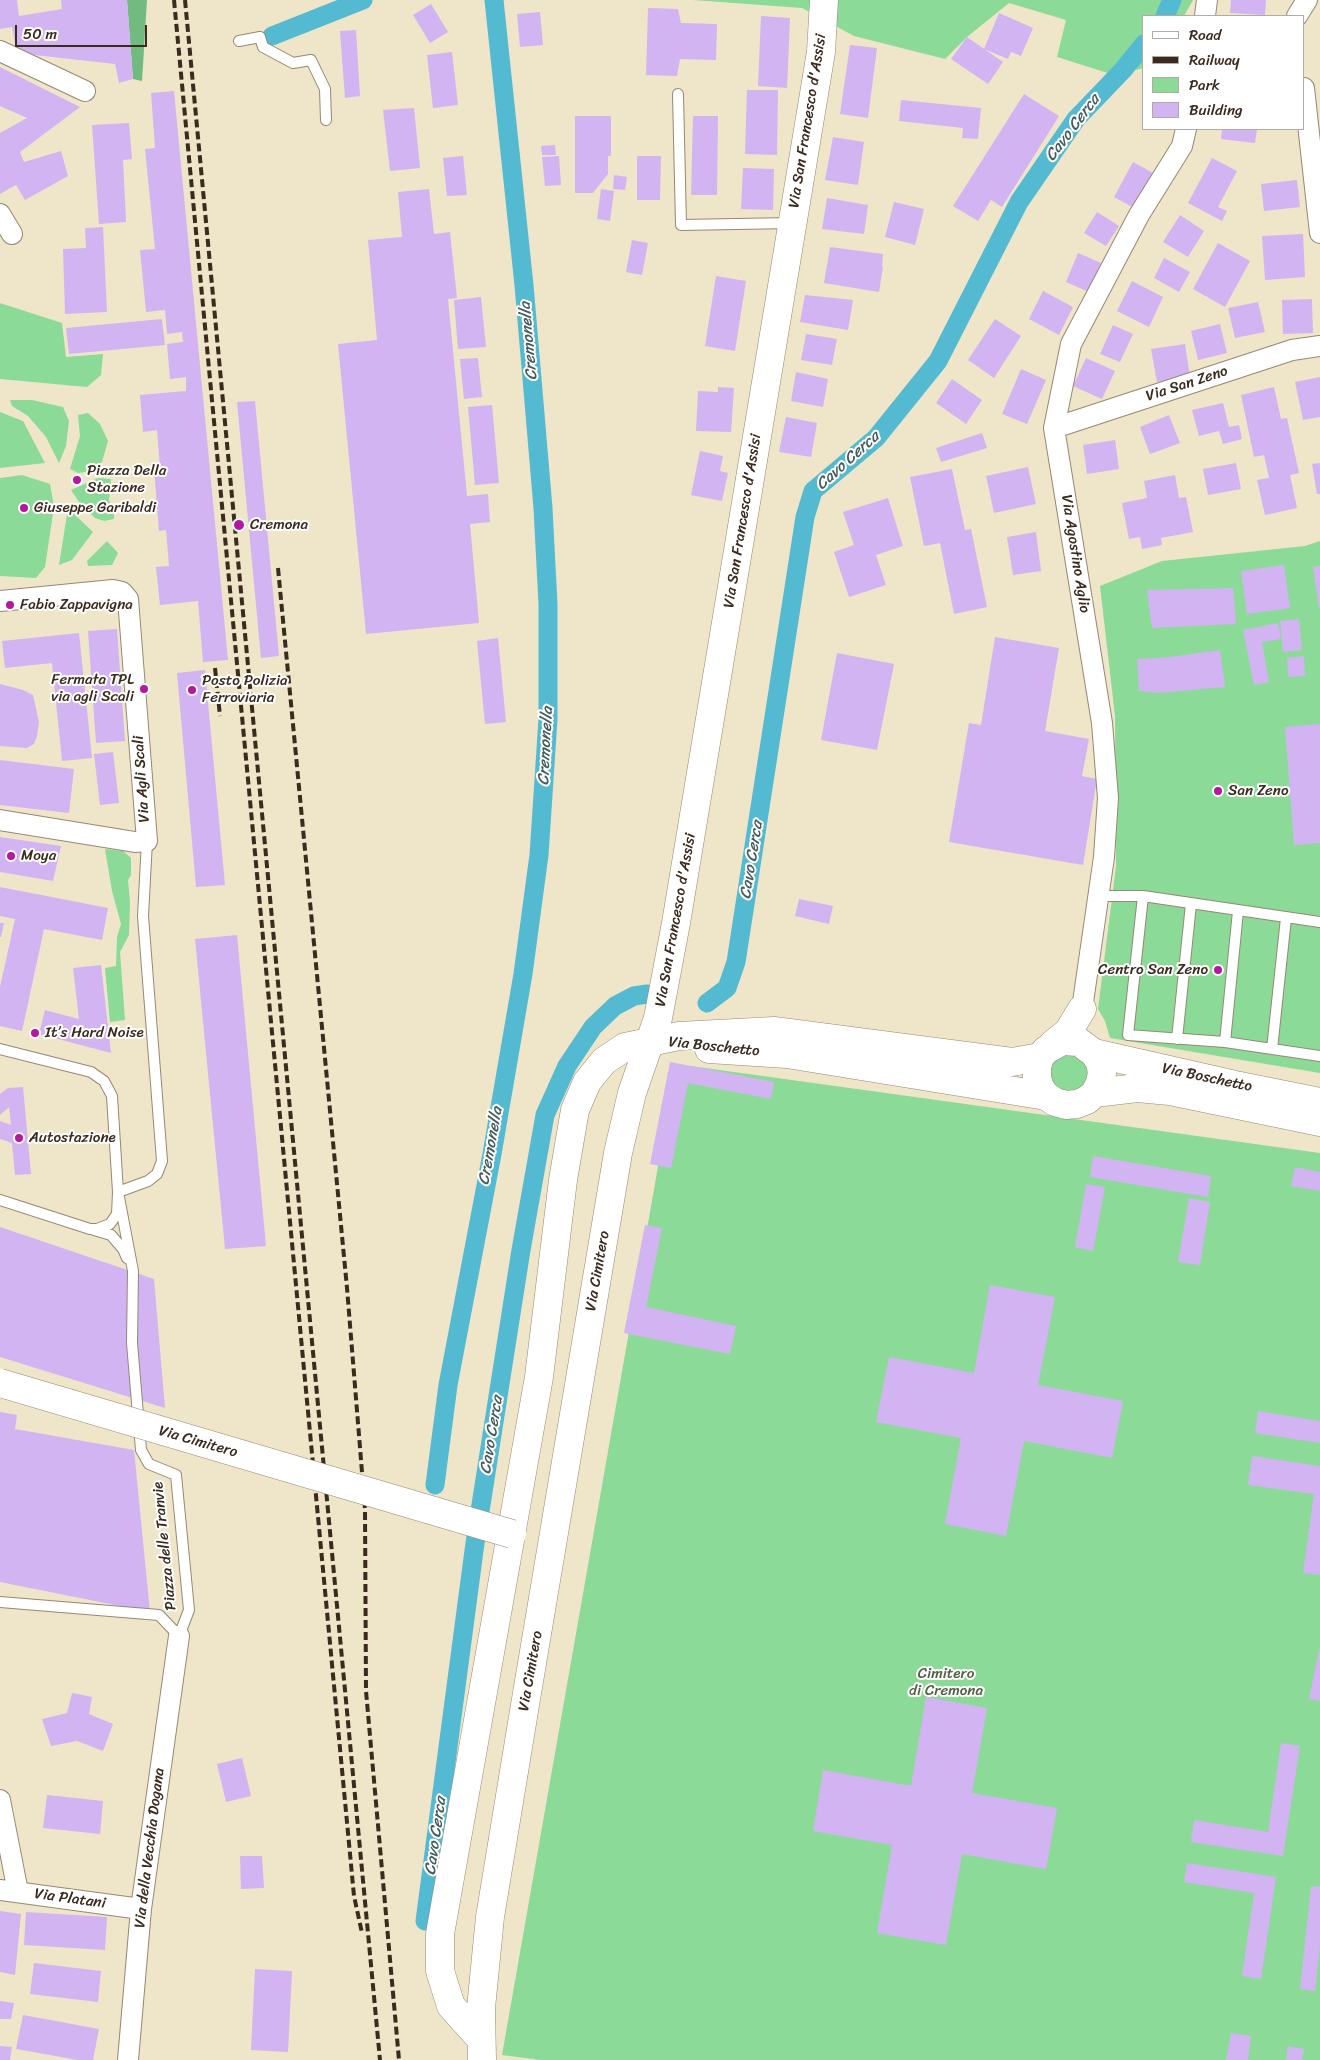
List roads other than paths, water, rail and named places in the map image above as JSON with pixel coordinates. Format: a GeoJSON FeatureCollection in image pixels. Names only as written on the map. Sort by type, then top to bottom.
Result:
{"type":"FeatureCollection","features":[{"type":"Feature","properties":{"kind":"street","name":"Via San Francesco d'Assisi"},"geometry":{"type":"LineString","coordinates":[[651,1040],[658,1018],[700,784],[821,52],[824,0]]}},
{"type":"Feature","properties":{"kind":"street"},"geometry":{"type":"LineString","coordinates":[[1205,15],[1207,0]]}},
{"type":"Feature","properties":{"kind":"street"},"geometry":{"type":"LineString","coordinates":[[1297,0],[1297,15]]}},
{"type":"Feature","properties":{"kind":"street"},"geometry":{"type":"LineString","coordinates":[[1298,15],[1307,0]]}},
{"type":"Feature","properties":{"kind":"street"},"geometry":{"type":"LineString","coordinates":[[0,51],[85,91]]}},
{"type":"Feature","properties":{"kind":"street"},"geometry":{"type":"LineString","coordinates":[[1305,97],[1320,233]]}},
{"type":"Feature","properties":{"kind":"street","name":"Via Agostino Aglio"},"geometry":{"type":"LineString","coordinates":[[1091,1049],[1082,1032],[1082,1009],[1099,896],[1108,798],[1102,723],[1054,428],[1071,344],[1139,215],[1182,146],[1186,130]]}},
{"type":"Feature","properties":{"kind":"street"},"geometry":{"type":"LineString","coordinates":[[0,214],[12,234]]}},
{"type":"Feature","properties":{"kind":"street","name":"Via San Zeno"},"geometry":{"type":"LineString","coordinates":[[1054,428],[1292,350],[1320,346]]}},
{"type":"Feature","properties":{"kind":"street","name":"Via Agli Scali"},"geometry":{"type":"LineString","coordinates":[[0,601],[113,590],[122,592],[128,598],[147,841],[135,842],[0,820]]}},
{"type":"Feature","properties":{"kind":"street","name":"Via Agostino Aglio"},"geometry":{"type":"LineString","coordinates":[[1047,1051],[1068,1032],[1082,1009]]}},
{"type":"Feature","properties":{"kind":"street","name":"Via Boschetto"},"geometry":{"type":"LineString","coordinates":[[651,1040],[679,1036],[774,1031],[1012,1062],[1047,1051],[1070,1040],[1091,1049],[1235,1085],[1320,1102]]}},
{"type":"Feature","properties":{"kind":"street","name":"Via Boschetto"},"geometry":{"type":"LineString","coordinates":[[651,1040],[699,1048],[787,1054],[1046,1096],[1055,1102],[1066,1105],[1077,1104],[1095,1093],[1137,1088],[1170,1091],[1320,1122]]}},
{"type":"Feature","properties":{"kind":"street","name":"Via Cimitero"},"geometry":{"type":"LineString","coordinates":[[481,2049],[451,2006],[440,1971],[440,1934],[539,1377],[563,1180],[575,1110],[587,1082],[604,1061],[625,1047],[651,1040]]}},
{"type":"Feature","properties":{"kind":"street","name":"Via Cimitero"},"geometry":{"type":"LineString","coordinates":[[481,2049],[490,1917],[618,1153],[632,1093],[651,1040]]}},
{"type":"Feature","properties":{"kind":"street"},"geometry":{"type":"LineString","coordinates":[[1091,1049],[1100,1062],[1102,1073],[1095,1093]]}},
{"type":"Feature","properties":{"kind":"street"},"geometry":{"type":"LineString","coordinates":[[1046,1096],[1040,1088],[1037,1078],[1037,1067],[1047,1051]]}},
{"type":"Feature","properties":{"kind":"street","name":"Via Cimitero"},"geometry":{"type":"LineString","coordinates":[[0,1383],[512,1534]]}},
{"type":"Feature","properties":{"kind":"street","name":"Via della Vecchia Dogana"},"geometry":{"type":"LineString","coordinates":[[128,2060],[141,1909],[179,1636]]}},
{"type":"Feature","properties":{"kind":"street"},"geometry":{"type":"LineString","coordinates":[[0,1800],[9,1891]]}},
{"type":"Feature","properties":{"kind":"street","name":"Via Platani"},"geometry":{"type":"LineString","coordinates":[[9,1891],[141,1909]]}},
{"type":"Feature","properties":{"kind":"lane"},"geometry":{"type":"LineString","coordinates":[[239,41],[260,37],[263,47],[293,63],[311,60],[325,89],[326,120]]}},
{"type":"Feature","properties":{"kind":"lane"},"geometry":{"type":"LineString","coordinates":[[678,94],[681,225],[793,223]]}},
{"type":"Feature","properties":{"kind":"lane"},"geometry":{"type":"LineString","coordinates":[[118,1192],[148,1181],[157,1174],[162,1161],[143,916],[147,841]]}},
{"type":"Feature","properties":{"kind":"lane"},"geometry":{"type":"LineString","coordinates":[[1099,896],[1142,896],[1320,922]]}},
{"type":"Feature","properties":{"kind":"lane"},"geometry":{"type":"LineString","coordinates":[[1142,896],[1128,1035],[1225,1042],[1320,1054]]}},
{"type":"Feature","properties":{"kind":"lane"},"geometry":{"type":"LineString","coordinates":[[1177,1039],[1191,904]]}},
{"type":"Feature","properties":{"kind":"lane"},"geometry":{"type":"LineString","coordinates":[[1225,1042],[1238,911]]}},
{"type":"Feature","properties":{"kind":"lane"},"geometry":{"type":"LineString","coordinates":[[1272,1049],[1286,918]]}},
{"type":"Feature","properties":{"kind":"lane","name":"Piazza delle Tranvie"},"geometry":{"type":"LineString","coordinates":[[0,1049],[91,1072],[104,1081],[112,1096],[118,1192],[117,1214],[114,1220],[104,1227],[90,1229]]}},
{"type":"Feature","properties":{"kind":"lane","name":"Piazza delle Tranvie"},"geometry":{"type":"LineString","coordinates":[[0,1602],[159,1614],[179,1636],[189,1610],[176,1475],[149,1464],[141,1450],[132,1343],[133,1271],[118,1192]]}},
{"type":"Feature","properties":{"kind":"lane"},"geometry":{"type":"LineString","coordinates":[[0,1200],[111,1235],[123,1249],[130,1267],[133,1300]]}},
{"type":"Feature","properties":{"kind":"waterway"},"geometry":{"type":"LineString","coordinates":[[272,36],[363,0]]}},
{"type":"Feature","properties":{"kind":"waterway","name":"Cremonella"},"geometry":{"type":"LineString","coordinates":[[435,1485],[448,1385],[492,1154],[523,974],[539,855],[548,719],[548,604],[543,508],[524,285],[494,0]]}},
{"type":"Feature","properties":{"kind":"waterway","name":"Cavo Cerca"},"geometry":{"type":"LineString","coordinates":[[1165,15],[1172,0]]}},
{"type":"Feature","properties":{"kind":"waterway","name":"Cavo Cerca"},"geometry":{"type":"LineString","coordinates":[[707,1003],[727,988],[736,962],[805,517],[813,491],[876,438],[938,361],[1019,202],[1076,119],[1123,70],[1142,46]]}},
{"type":"Feature","properties":{"kind":"waterway","name":"Cavo Cerca"},"geometry":{"type":"LineString","coordinates":[[425,1921],[475,1543],[521,1250],[545,1115],[567,1066],[593,1027],[615,1006],[634,996],[647,994]]}},
{"type":"Feature","properties":{"kind":"railway"},"geometry":{"type":"LineString","coordinates":[[174,0],[354,1896],[362,1933]]}},
{"type":"Feature","properties":{"kind":"railway"},"geometry":{"type":"LineString","coordinates":[[185,0],[380,2060]]}},
{"type":"Feature","properties":{"kind":"railway"},"geometry":{"type":"LineString","coordinates":[[278,568],[347,1288],[365,1509],[366,1691],[399,2060]]}},
{"type":"Feature","properties":{"kind":"railway"},"geometry":{"type":"LineString","coordinates":[[215,668],[220,716]]}},
{"type":"Feature","properties":{"kind":"place","name":"Piazza Della Stazione"},"geometry":{"type":"Point","coordinates":[77,480]}},
{"type":"Feature","properties":{"kind":"place","name":"Giuseppe Garibaldi"},"geometry":{"type":"Point","coordinates":[24,508]}},
{"type":"Feature","properties":{"kind":"place","name":"Cremona"},"geometry":{"type":"Point","coordinates":[239,525]}},
{"type":"Feature","properties":{"kind":"place","name":"Fabio Zappavigna"},"geometry":{"type":"Point","coordinates":[10,605]}},
{"type":"Feature","properties":{"kind":"place","name":"Fermata TPL via agli Scali"},"geometry":{"type":"Point","coordinates":[144,689]}},
{"type":"Feature","properties":{"kind":"place","name":"Posto Polizia Ferroviaria"},"geometry":{"type":"Point","coordinates":[192,690]}},
{"type":"Feature","properties":{"kind":"place","name":"San Zeno"},"geometry":{"type":"Point","coordinates":[1218,791]}},
{"type":"Feature","properties":{"kind":"place","name":"Moya"},"geometry":{"type":"Point","coordinates":[11,856]}},
{"type":"Feature","properties":{"kind":"place","name":"Centro San Zeno"},"geometry":{"type":"Point","coordinates":[1218,970]}},
{"type":"Feature","properties":{"kind":"place","name":"It’s Hard Noise"},"geometry":{"type":"Point","coordinates":[35,1033]}},
{"type":"Feature","properties":{"kind":"place","name":"Autostazione"},"geometry":{"type":"Point","coordinates":[19,1138]}},
{"type":"Feature","properties":{"kind":"park label","name":"Cimitero di Cremona"},"geometry":{"type":"Point","coordinates":[946,1682]}}]}
